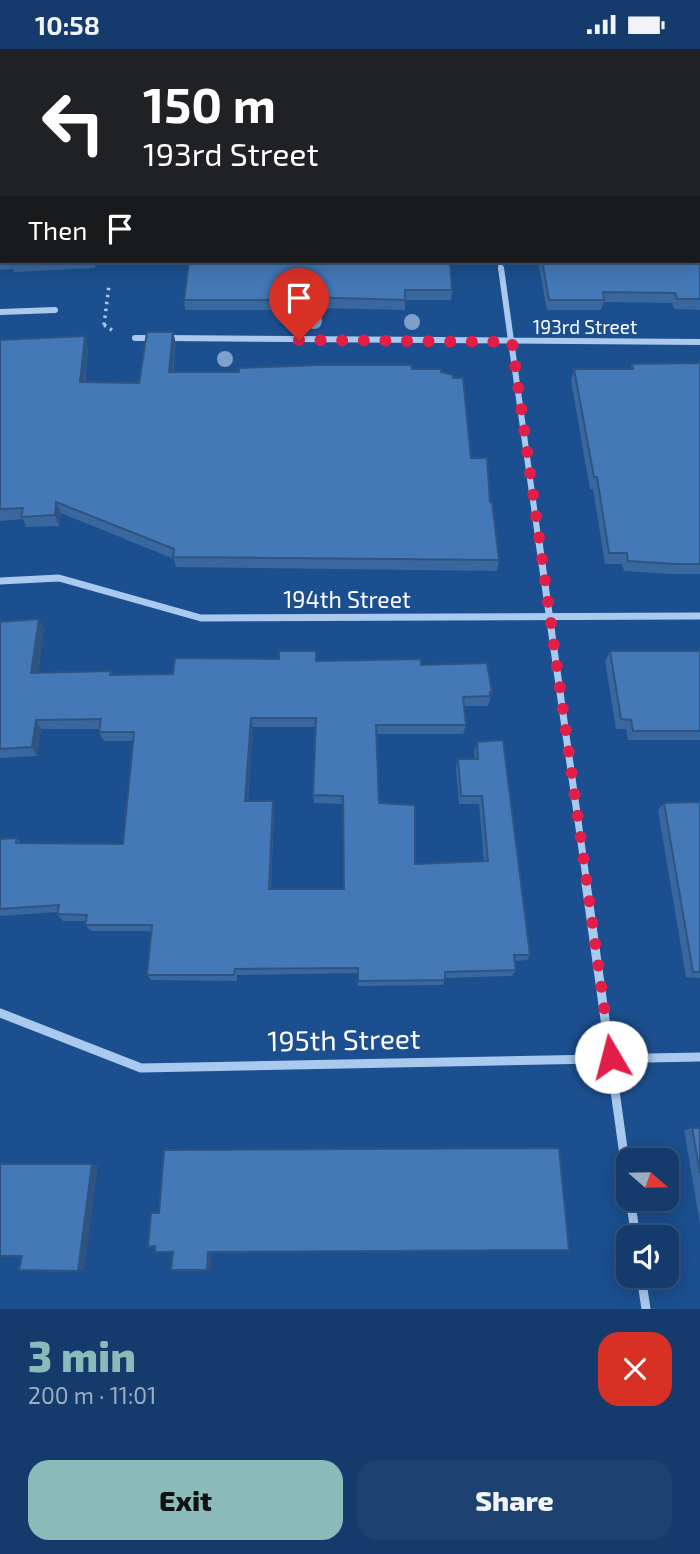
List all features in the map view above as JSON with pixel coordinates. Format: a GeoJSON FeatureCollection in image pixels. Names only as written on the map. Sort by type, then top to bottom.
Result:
{"type":"FeatureCollection","features":[{"type":"Feature","properties":{"kind":"street"},"geometry":{"type":"LineString","coordinates":[[500,263],[623,1148]]}},
{"type":"Feature","properties":{"kind":"street"},"geometry":{"type":"LineString","coordinates":[[0,312],[55,310]]}},
{"type":"Feature","properties":{"kind":"street","name":"193rd Street"},"geometry":{"type":"LineString","coordinates":[[135,338],[700,342]]}},
{"type":"Feature","properties":{"kind":"street","name":"194th Street"},"geometry":{"type":"LineString","coordinates":[[0,580],[59,578],[201,618],[700,616]]}},
{"type":"Feature","properties":{"kind":"street","name":"195th Street"},"geometry":{"type":"LineString","coordinates":[[0,1013],[141,1067],[700,1057]]}},
{"type":"Feature","properties":{"kind":"street"},"geometry":{"type":"LineString","coordinates":[[643,1288],[646,1309]]}},
{"type":"Feature","properties":{"kind":"path"},"geometry":{"type":"LineString","coordinates":[[104,325],[109,285]]}},
{"type":"Feature","properties":{"kind":"building"},"geometry":{"type":"Polygon","coordinates":[[[189,263],[450,263],[452,290],[405,290],[405,300],[270,296],[270,300],[184,300],[189,263]]]}},
{"type":"Feature","properties":{"kind":"building"},"geometry":{"type":"Polygon","coordinates":[[[542,263],[700,263],[700,299],[677,299],[675,293],[603,292],[604,300],[549,300],[542,263]]]}},
{"type":"Feature","properties":{"kind":"building"},"geometry":{"type":"Polygon","coordinates":[[[147,332],[173,332],[169,372],[239,372],[239,368],[318,365],[412,365],[412,369],[441,369],[441,372],[453,375],[453,378],[463,378],[471,458],[487,458],[490,502],[499,560],[173,557],[174,549],[56,502],[55,515],[21,517],[23,508],[0,509],[0,340],[85,336],[80,382],[139,383],[147,332]]]}},
{"type":"Feature","properties":{"kind":"building"},"geometry":{"type":"Polygon","coordinates":[[[700,363],[700,564],[628,561],[627,553],[609,553],[597,477],[594,477],[574,369],[633,369],[632,364],[700,363]]]}},
{"type":"Feature","properties":{"kind":"building"},"geometry":{"type":"Polygon","coordinates":[[[39,619],[31,673],[111,671],[110,675],[173,674],[175,658],[279,659],[279,651],[316,651],[316,661],[421,659],[421,665],[487,663],[492,692],[490,696],[463,697],[466,725],[376,725],[379,803],[415,805],[415,864],[488,861],[482,796],[461,796],[458,759],[478,759],[477,742],[503,740],[530,955],[514,955],[516,970],[445,972],[445,980],[358,981],[358,968],[235,969],[234,975],[147,975],[152,925],[85,925],[87,915],[57,914],[59,905],[0,909],[0,839],[17,838],[16,843],[123,844],[134,732],[99,732],[101,719],[36,720],[32,747],[0,749],[0,622],[39,619]],[[251,718],[245,801],[273,801],[269,889],[344,889],[343,796],[313,795],[316,718],[251,718]]]}},
{"type":"Feature","properties":{"kind":"building"},"geometry":{"type":"Polygon","coordinates":[[[610,651],[700,651],[700,731],[633,731],[631,720],[621,719],[610,651]]]}},
{"type":"Feature","properties":{"kind":"building"},"geometry":{"type":"Polygon","coordinates":[[[700,802],[700,972],[693,972],[664,803],[700,802]]]}},
{"type":"Feature","properties":{"kind":"building"},"geometry":{"type":"Polygon","coordinates":[[[692,1128],[700,1128],[700,1173],[692,1128]]]}},
{"type":"Feature","properties":{"kind":"building"},"geometry":{"type":"Polygon","coordinates":[[[559,1148],[569,1250],[208,1252],[207,1270],[171,1270],[173,1252],[155,1252],[155,1246],[148,1247],[151,1213],[159,1213],[164,1150],[559,1148]]]}},
{"type":"Feature","properties":{"kind":"building"},"geometry":{"type":"Polygon","coordinates":[[[0,1164],[92,1164],[78,1271],[19,1270],[22,1256],[0,1256],[0,1164]]]}},
{"type":"Feature","properties":{"kind":"route"},"geometry":{"type":"LineString","coordinates":[[299,340],[512,342],[611,1057]]}}]}
